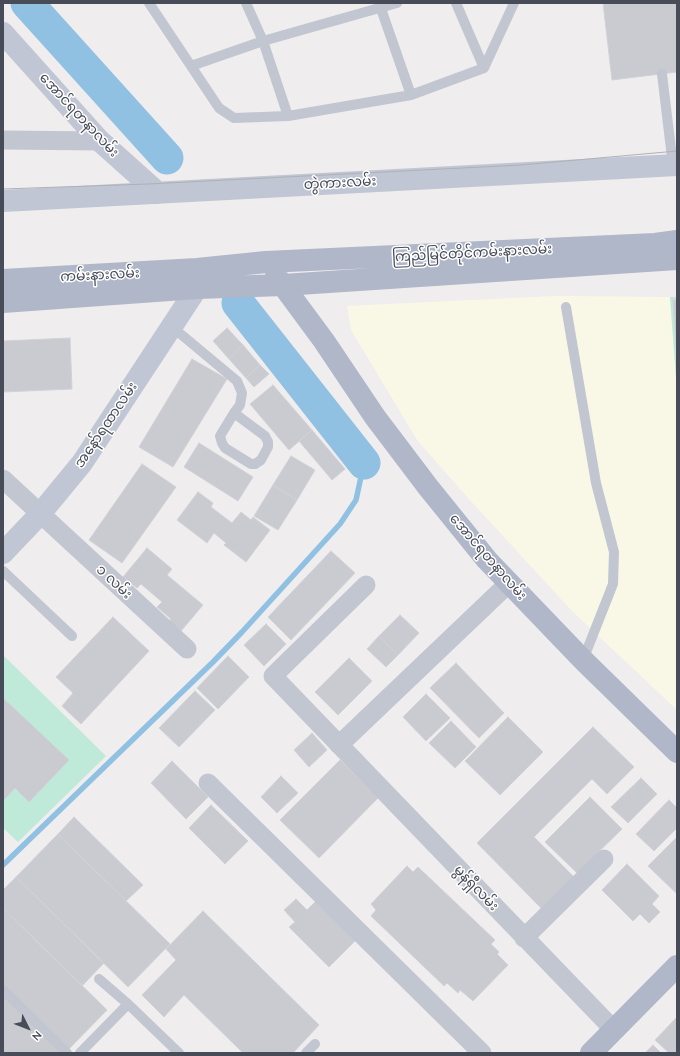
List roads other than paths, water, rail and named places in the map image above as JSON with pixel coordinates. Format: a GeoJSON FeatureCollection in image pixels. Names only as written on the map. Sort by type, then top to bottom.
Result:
{"type":"FeatureCollection","features":[{"type":"Feature","properties":{"kind":"main road","name":"အောင်ရတနာလမ်း"},"geometry":{"type":"LineString","coordinates":[[3,33],[100,141],[158,193]]}},
{"type":"Feature","properties":{"kind":"main road","name":"တွဲကားလမ်း"},"geometry":{"type":"LineString","coordinates":[[3,201],[675,165]]}},
{"type":"Feature","properties":{"kind":"main road","name":"ကြည်မြင်တိုင်ကမ်းနားလမ်း"},"geometry":{"type":"LineString","coordinates":[[266,262],[655,244],[677,241]]}},
{"type":"Feature","properties":{"kind":"main road","name":"ကြည်မြင်တိုင်ကမ်းနားလမ်း"},"geometry":{"type":"LineString","coordinates":[[283,285],[677,259]]}},
{"type":"Feature","properties":{"kind":"main road","name":"အောင်ရတနာလမ်း"},"geometry":{"type":"LineString","coordinates":[[266,262],[324,341],[375,417],[428,487],[487,560],[583,660],[677,752]]}},
{"type":"Feature","properties":{"kind":"main road","name":"ကမ်းနားလမ်း"},"geometry":{"type":"LineString","coordinates":[[3,302],[197,278],[266,262]]}},
{"type":"Feature","properties":{"kind":"main road","name":"ကမ်းနားလမ်း"},"geometry":{"type":"LineString","coordinates":[[3,280],[197,278],[283,285]]}},
{"type":"Feature","properties":{"kind":"main road","name":"အနော်ရထာလမ်း"},"geometry":{"type":"LineString","coordinates":[[3,553],[40,514],[82,464],[171,326],[197,278]]}},
{"type":"Feature","properties":{"kind":"main road"},"geometry":{"type":"LineString","coordinates":[[591,1053],[677,966]]}},
{"type":"Feature","properties":{"kind":"street"},"geometry":{"type":"LineString","coordinates":[[3,140],[100,141]]}},
{"type":"Feature","properties":{"kind":"street","name":"၁ လမ်း"},"geometry":{"type":"LineString","coordinates":[[3,479],[187,649]]}},
{"type":"Feature","properties":{"kind":"street"},"geometry":{"type":"LineString","coordinates":[[339,745],[509,583]]}},
{"type":"Feature","properties":{"kind":"street","name":"မွန်ရှီလမ်း"},"geometry":{"type":"LineString","coordinates":[[366,585],[273,676],[614,1030]]}},
{"type":"Feature","properties":{"kind":"street"},"geometry":{"type":"LineString","coordinates":[[208,783],[482,1053]]}},
{"type":"Feature","properties":{"kind":"street"},"geometry":{"type":"LineString","coordinates":[[524,938],[604,859]]}},
{"type":"Feature","properties":{"kind":"lane"},"geometry":{"type":"LineString","coordinates":[[150,3],[220,108],[234,118],[288,116],[411,95],[484,68],[514,3]]}},
{"type":"Feature","properties":{"kind":"lane"},"geometry":{"type":"LineString","coordinates":[[246,3],[263,41],[288,116]]}},
{"type":"Feature","properties":{"kind":"lane"},"geometry":{"type":"LineString","coordinates":[[191,66],[263,41],[380,6],[397,3]]}},
{"type":"Feature","properties":{"kind":"lane"},"geometry":{"type":"LineString","coordinates":[[456,3],[484,68]]}},
{"type":"Feature","properties":{"kind":"lane"},"geometry":{"type":"LineString","coordinates":[[380,6],[411,95]]}},
{"type":"Feature","properties":{"kind":"lane"},"geometry":{"type":"LineString","coordinates":[[662,74],[675,165]]}},
{"type":"Feature","properties":{"kind":"lane"},"geometry":{"type":"LineString","coordinates":[[566,307],[596,483],[614,552],[613,584],[583,660]]}},
{"type":"Feature","properties":{"kind":"lane"},"geometry":{"type":"LineString","coordinates":[[171,326],[237,381],[242,393],[240,405],[234,413],[220,436],[225,448],[251,464],[255,464],[261,460],[268,448],[268,442],[265,436],[234,413]]}},
{"type":"Feature","properties":{"kind":"lane"},"geometry":{"type":"LineString","coordinates":[[3,571],[72,636]]}},
{"type":"Feature","properties":{"kind":"lane"},"geometry":{"type":"LineString","coordinates":[[98,979],[128,1004],[179,1053]]}},
{"type":"Feature","properties":{"kind":"lane"},"geometry":{"type":"LineString","coordinates":[[3,990],[67,1053]]}},
{"type":"Feature","properties":{"kind":"lane"},"geometry":{"type":"LineString","coordinates":[[80,1053],[128,1004]]}},
{"type":"Feature","properties":{"kind":"lane"},"geometry":{"type":"LineString","coordinates":[[306,1053],[315,1044]]}},
{"type":"Feature","properties":{"kind":"waterway"},"geometry":{"type":"LineString","coordinates":[[27,3],[167,158]]}},
{"type":"Feature","properties":{"kind":"waterway"},"geometry":{"type":"LineString","coordinates":[[238,303],[364,463]]}},
{"type":"Feature","properties":{"kind":"waterway"},"geometry":{"type":"LineString","coordinates":[[3,865],[213,662],[340,524],[356,500],[364,463]]}},
{"type":"Feature","properties":{"kind":"tram line"},"geometry":{"type":"LineString","coordinates":[[3,189],[148,184],[521,165],[677,151]]}}]}
